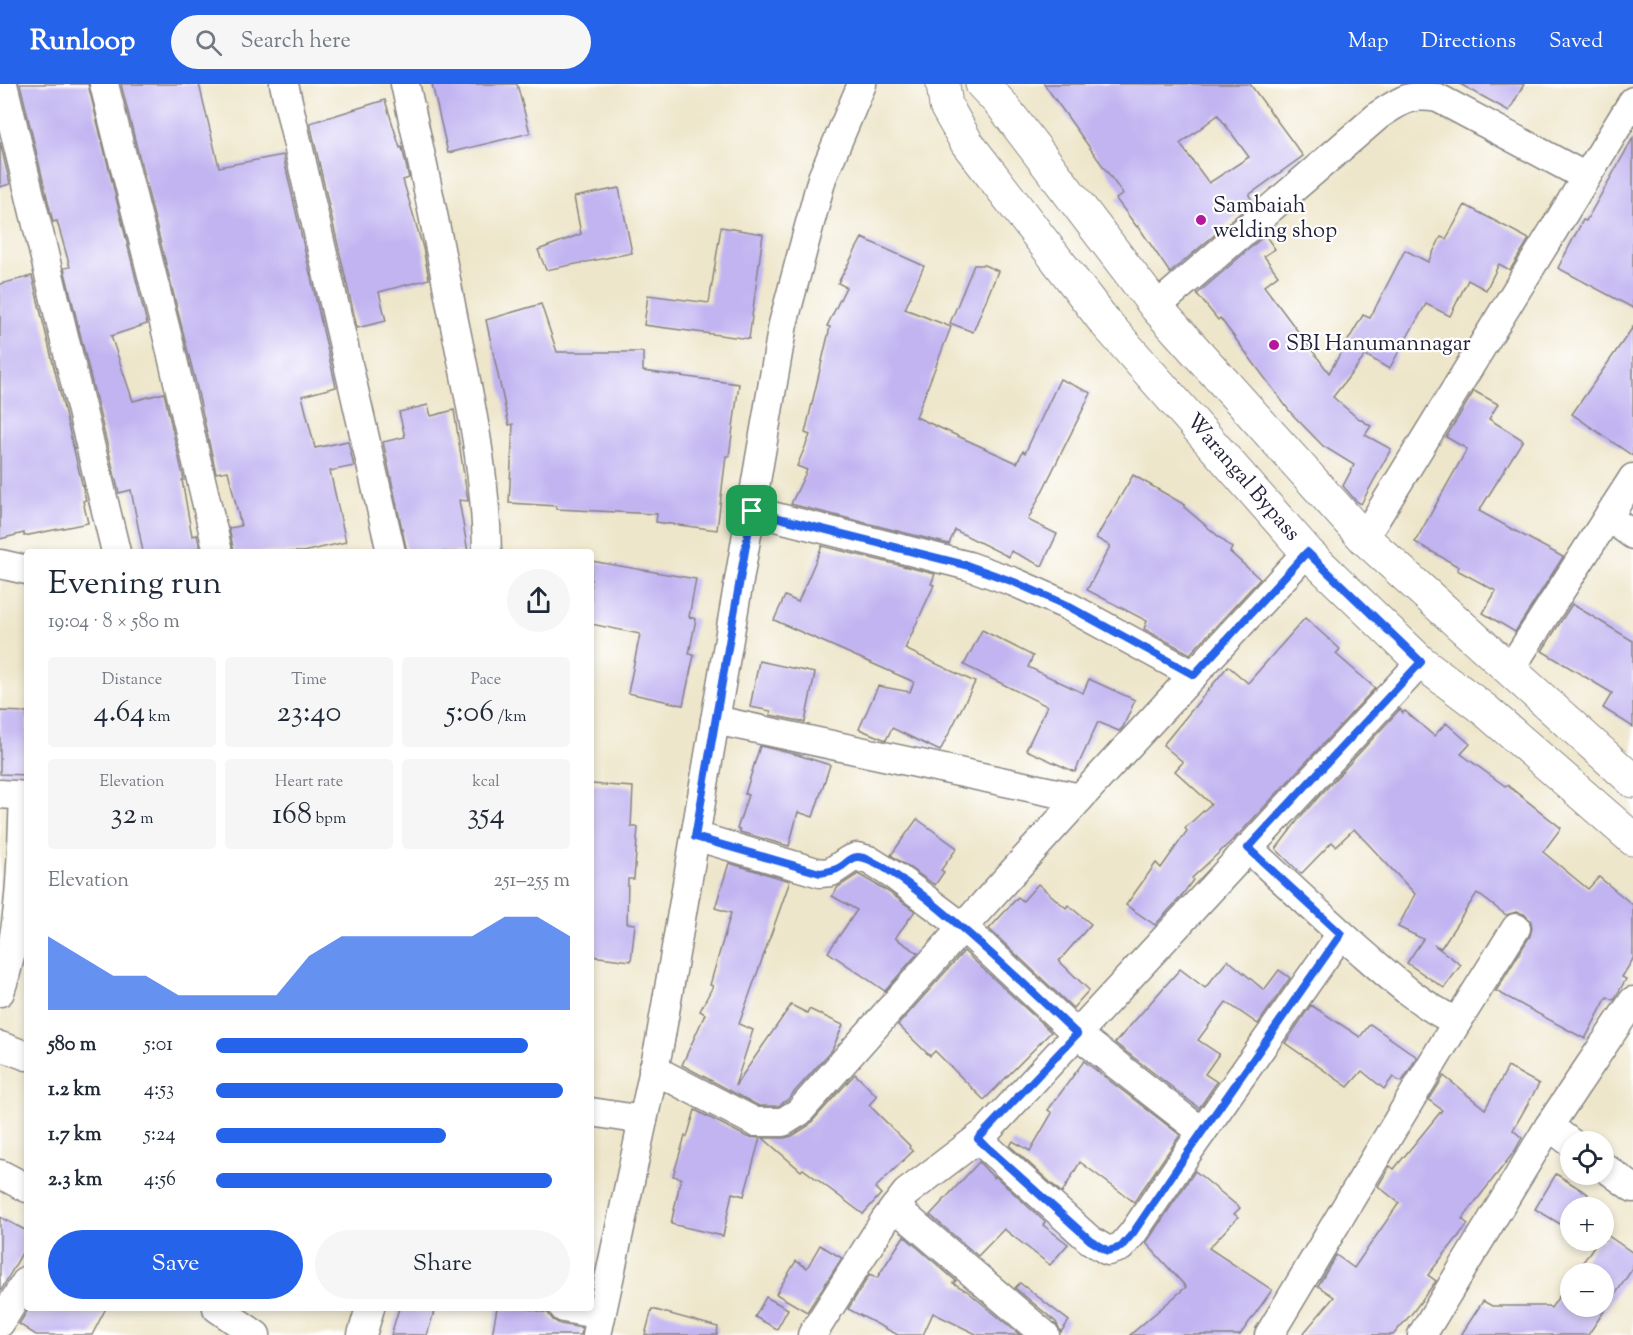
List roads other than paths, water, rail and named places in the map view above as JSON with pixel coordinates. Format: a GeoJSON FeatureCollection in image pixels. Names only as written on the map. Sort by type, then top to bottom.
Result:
{"type":"FeatureCollection","features":[{"type":"Feature","properties":{"kind":"main road","name":"Warangal Bypass"},"geometry":{"type":"LineString","coordinates":[[943,84],[946,106],[967,144],[1082,293],[1307,552],[1421,662],[1485,710],[1633,839]]}},
{"type":"Feature","properties":{"kind":"main road"},"geometry":{"type":"LineString","coordinates":[[982,84],[1002,105],[1156,307],[1364,538],[1633,781]]}},
{"type":"Feature","properties":{"kind":"street"},"geometry":{"type":"LineString","coordinates":[[3,84],[115,549]]}},
{"type":"Feature","properties":{"kind":"street"},"geometry":{"type":"LineString","coordinates":[[104,84],[169,343],[217,549]]}},
{"type":"Feature","properties":{"kind":"street"},"geometry":{"type":"LineString","coordinates":[[284,84],[390,549]]}},
{"type":"Feature","properties":{"kind":"street"},"geometry":{"type":"LineString","coordinates":[[405,84],[478,437],[487,549]]}},
{"type":"Feature","properties":{"kind":"street"},"geometry":{"type":"LineString","coordinates":[[570,1311],[599,1325],[653,1070],[783,324],[822,178],[862,84]]}},
{"type":"Feature","properties":{"kind":"street"},"geometry":{"type":"LineString","coordinates":[[1156,307],[1378,116],[1398,102],[1419,95],[1438,98],[1586,177]]}},
{"type":"Feature","properties":{"kind":"street"},"geometry":{"type":"LineString","coordinates":[[1364,538],[1633,101]]}},
{"type":"Feature","properties":{"kind":"street"},"geometry":{"type":"LineString","coordinates":[[1509,671],[1633,478]]}},
{"type":"Feature","properties":{"kind":"street"},"geometry":{"type":"LineString","coordinates":[[752,511],[969,566],[1014,582],[1066,605],[1194,675]]}},
{"type":"Feature","properties":{"kind":"street"},"geometry":{"type":"LineString","coordinates":[[1608,517],[1633,535]]}},
{"type":"Feature","properties":{"kind":"street"},"geometry":{"type":"LineString","coordinates":[[653,1070],[755,1122],[783,1122],[799,1112],[1080,798],[1307,552]]}},
{"type":"Feature","properties":{"kind":"street"},"geometry":{"type":"LineString","coordinates":[[0,564],[24,569]]}},
{"type":"Feature","properties":{"kind":"street"},"geometry":{"type":"LineString","coordinates":[[812,1335],[906,1193],[978,1139],[1421,662]]}},
{"type":"Feature","properties":{"kind":"street"},"geometry":{"type":"LineString","coordinates":[[715,720],[1080,798]]}},
{"type":"Feature","properties":{"kind":"street"},"geometry":{"type":"LineString","coordinates":[[0,992],[14,933],[19,894],[17,795]]}},
{"type":"Feature","properties":{"kind":"street"},"geometry":{"type":"LineString","coordinates":[[695,837],[820,873],[831,872],[857,857],[869,860],[896,877],[963,927],[1077,1034],[1202,1132]]}},
{"type":"Feature","properties":{"kind":"street"},"geometry":{"type":"LineString","coordinates":[[1248,848],[1341,934],[1413,996],[1437,1013],[1457,1022]]}},
{"type":"Feature","properties":{"kind":"street"},"geometry":{"type":"LineString","coordinates":[[1269,1335],[1516,928]]}},
{"type":"Feature","properties":{"kind":"street"},"geometry":{"type":"LineString","coordinates":[[978,1139],[1090,1240],[1108,1251],[1121,1247],[1341,934]]}},
{"type":"Feature","properties":{"kind":"street"},"geometry":{"type":"LineString","coordinates":[[1562,1131],[1633,1001]]}},
{"type":"Feature","properties":{"kind":"street"},"geometry":{"type":"LineString","coordinates":[[0,1046],[24,1055]]}},
{"type":"Feature","properties":{"kind":"street"},"geometry":{"type":"LineString","coordinates":[[594,1112],[643,1120]]}},
{"type":"Feature","properties":{"kind":"street"},"geometry":{"type":"LineString","coordinates":[[1422,1335],[1560,1134]]}},
{"type":"Feature","properties":{"kind":"street"},"geometry":{"type":"LineString","coordinates":[[0,1174],[24,1186]]}},
{"type":"Feature","properties":{"kind":"street"},"geometry":{"type":"LineString","coordinates":[[1614,1174],[1633,1188]]}},
{"type":"Feature","properties":{"kind":"street"},"geometry":{"type":"LineString","coordinates":[[895,1207],[1045,1335]]}},
{"type":"Feature","properties":{"kind":"street"},"geometry":{"type":"LineString","coordinates":[[0,1323],[24,1285]]}},
{"type":"Feature","properties":{"kind":"street"},"geometry":{"type":"LineString","coordinates":[[221,1311],[256,1335]]}},
{"type":"Feature","properties":{"kind":"street"},"geometry":{"type":"LineString","coordinates":[[362,1335],[369,1311]]}},
{"type":"Feature","properties":{"kind":"place","name":"Sambaiah welding shop"},"geometry":{"type":"Point","coordinates":[1201,220]}},
{"type":"Feature","properties":{"kind":"place","name":"SBI Hanumannagar"},"geometry":{"type":"Point","coordinates":[1274,345]}}]}
